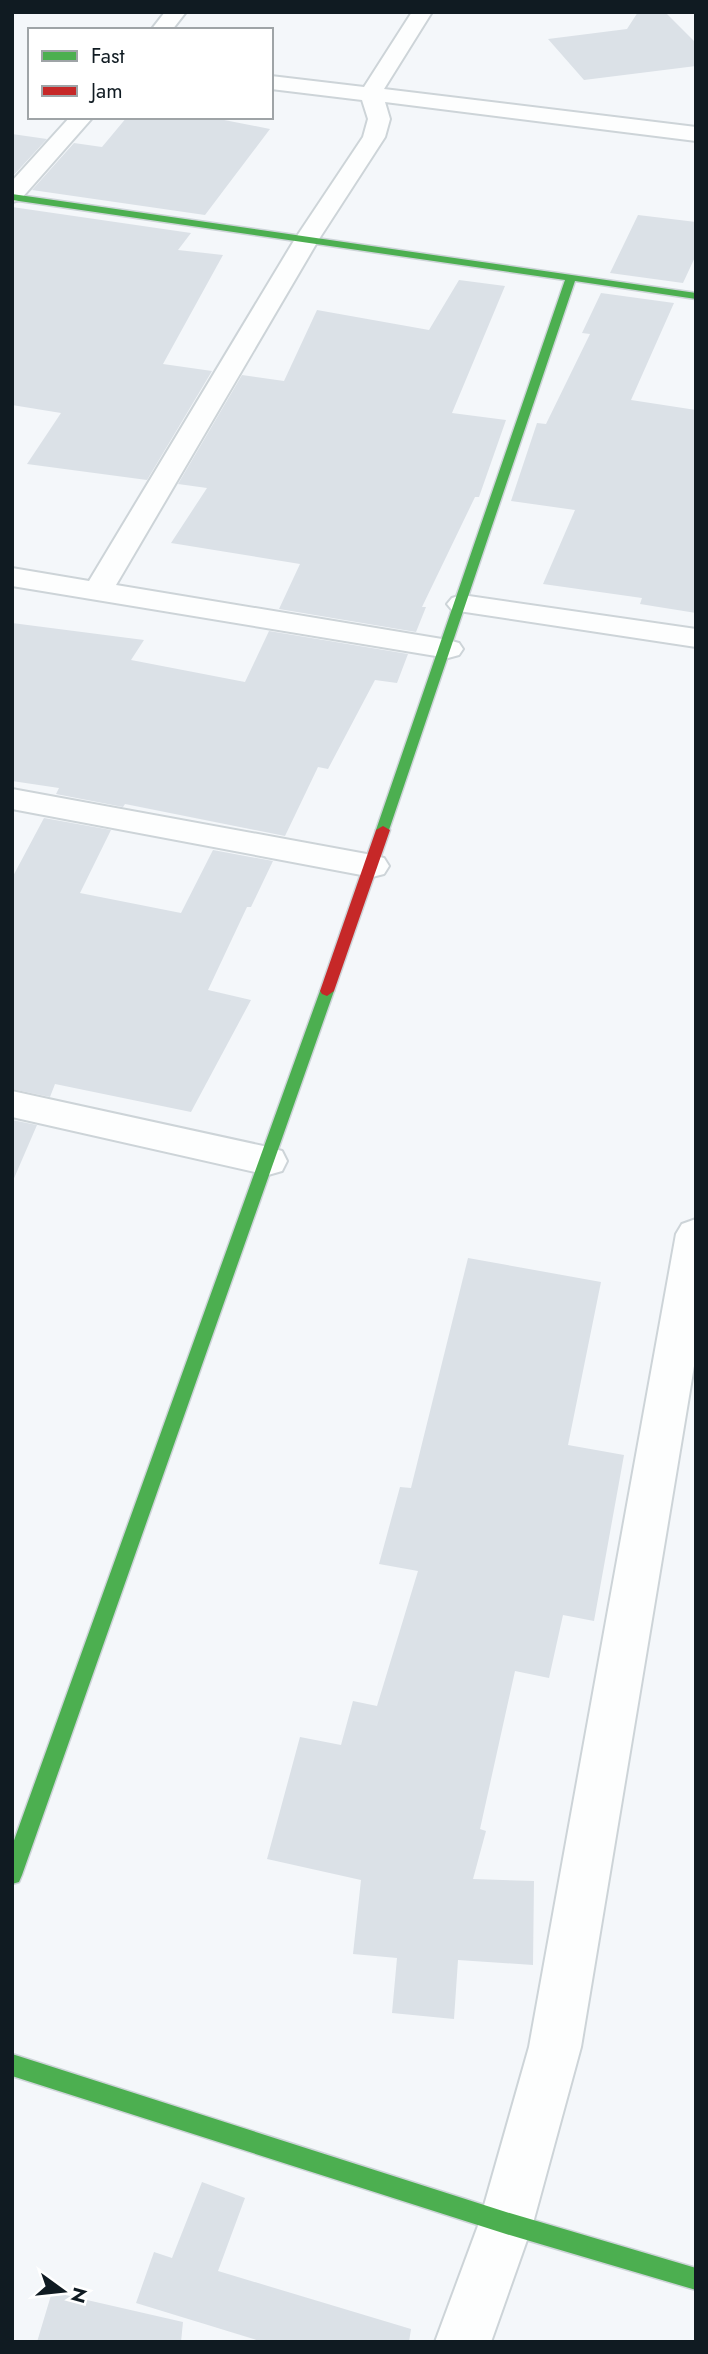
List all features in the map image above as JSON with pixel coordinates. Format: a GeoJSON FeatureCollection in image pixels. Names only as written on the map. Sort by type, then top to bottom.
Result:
{"type":"FeatureCollection","features":[{"type":"Feature","properties":{"kind":"street"},"geometry":{"type":"LineString","coordinates":[[162,28],[176,12]]}},
{"type":"Feature","properties":{"kind":"street"},"geometry":{"type":"LineString","coordinates":[[98,591],[307,239],[374,137],[379,119],[371,93],[422,12]]}},
{"type":"Feature","properties":{"kind":"street"},"geometry":{"type":"LineString","coordinates":[[273,82],[696,134]]}},
{"type":"Feature","properties":{"kind":"street"},"geometry":{"type":"LineString","coordinates":[[12,196],[80,119]]}},
{"type":"Feature","properties":{"kind":"street"},"geometry":{"type":"LineString","coordinates":[[12,196],[696,296]]}},
{"type":"Feature","properties":{"kind":"street"},"geometry":{"type":"LineString","coordinates":[[12,1875],[448,649],[571,277]]}},
{"type":"Feature","properties":{"kind":"street"},"geometry":{"type":"LineString","coordinates":[[12,577],[448,649]]}},
{"type":"Feature","properties":{"kind":"street"},"geometry":{"type":"LineString","coordinates":[[463,604],[696,638]]}},
{"type":"Feature","properties":{"kind":"street"},"geometry":{"type":"LineString","coordinates":[[12,799],[372,866]]}},
{"type":"Feature","properties":{"kind":"street"},"geometry":{"type":"LineString","coordinates":[[12,1104],[268,1161]]}},
{"type":"Feature","properties":{"kind":"street"},"geometry":{"type":"LineString","coordinates":[[463,2342],[506,2223],[555,2047],[696,1234]]}},
{"type":"Feature","properties":{"kind":"street"},"geometry":{"type":"LineString","coordinates":[[12,2065],[506,2223],[696,2279]]}},
{"type":"Feature","properties":{"kind":"building"},"geometry":{"type":"Polygon","coordinates":[[[638,12],[665,12],[696,43],[696,66],[584,80],[548,39],[627,29],[638,12]]]}},
{"type":"Feature","properties":{"kind":"building"},"geometry":{"type":"Polygon","coordinates":[[[125,119],[219,119],[270,129],[205,215],[32,190],[74,143],[102,147],[125,119]]]}},
{"type":"Feature","properties":{"kind":"building"},"geometry":{"type":"Polygon","coordinates":[[[12,134],[47,139],[12,177],[12,134]]]}},
{"type":"Feature","properties":{"kind":"building"},"geometry":{"type":"Polygon","coordinates":[[[12,207],[191,233],[178,250],[223,255],[163,364],[212,371],[147,480],[27,464],[61,413],[12,405],[12,207]]]}},
{"type":"Feature","properties":{"kind":"building"},"geometry":{"type":"Polygon","coordinates":[[[638,215],[696,222],[696,255],[683,283],[610,273],[638,215]]]}},
{"type":"Feature","properties":{"kind":"building"},"geometry":{"type":"Polygon","coordinates":[[[459,280],[505,286],[452,413],[506,420],[479,497],[475,497],[422,607],[426,607],[416,632],[279,609],[300,564],[171,543],[207,488],[178,484],[242,375],[284,381],[317,310],[429,330],[459,280]]]}},
{"type":"Feature","properties":{"kind":"building"},"geometry":{"type":"Polygon","coordinates":[[[601,293],[674,303],[631,400],[696,410],[696,613],[640,604],[642,598],[543,584],[575,510],[511,501],[537,423],[546,424],[590,334],[582,333],[601,293]]]}},
{"type":"Feature","properties":{"kind":"building"},"geometry":{"type":"Polygon","coordinates":[[[12,623],[144,640],[131,660],[245,682],[269,631],[408,654],[397,683],[375,680],[328,769],[318,767],[285,836],[125,804],[123,807],[56,794],[59,788],[12,781],[12,623]]]}},
{"type":"Feature","properties":{"kind":"building"},"geometry":{"type":"Polygon","coordinates":[[[44,818],[111,830],[80,893],[181,913],[213,850],[273,861],[251,907],[247,907],[208,990],[251,1000],[191,1112],[55,1084],[50,1097],[12,1089],[12,878],[44,818]]]}},
{"type":"Feature","properties":{"kind":"building"},"geometry":{"type":"Polygon","coordinates":[[[12,1120],[37,1125],[12,1183],[12,1120]]]}},
{"type":"Feature","properties":{"kind":"building"},"geometry":{"type":"Polygon","coordinates":[[[468,1258],[601,1282],[568,1445],[624,1455],[594,1621],[563,1615],[549,1678],[515,1671],[480,1829],[486,1831],[473,1879],[534,1881],[533,1965],[458,1960],[454,2019],[392,2013],[397,1958],[353,1954],[361,1880],[267,1859],[300,1737],[341,1745],[353,1701],[377,1706],[418,1571],[379,1564],[400,1487],[411,1488],[468,1258]]]}},
{"type":"Feature","properties":{"kind":"building"},"geometry":{"type":"Polygon","coordinates":[[[202,2182],[245,2198],[218,2271],[411,2329],[409,2342],[263,2342],[136,2303],[154,2252],[172,2258],[202,2182]]]}},
{"type":"Feature","properties":{"kind":"building"},"geometry":{"type":"Polygon","coordinates":[[[52,2292],[183,2322],[181,2342],[37,2342],[52,2292]]]}},
{"type":"Feature","properties":{"kind":"traffic: fast"},"geometry":{"type":"LineString","coordinates":[[12,197],[696,296]]}},
{"type":"Feature","properties":{"kind":"traffic: fast"},"geometry":{"type":"LineString","coordinates":[[383,830],[571,277]]}},
{"type":"Feature","properties":{"kind":"traffic: fast"},"geometry":{"type":"LineString","coordinates":[[12,1875],[327,991]]}},
{"type":"Feature","properties":{"kind":"traffic: fast"},"geometry":{"type":"LineString","coordinates":[[12,2065],[506,2223],[696,2279]]}},
{"type":"Feature","properties":{"kind":"traffic: jam"},"geometry":{"type":"LineString","coordinates":[[327,991],[383,830]]}}]}
